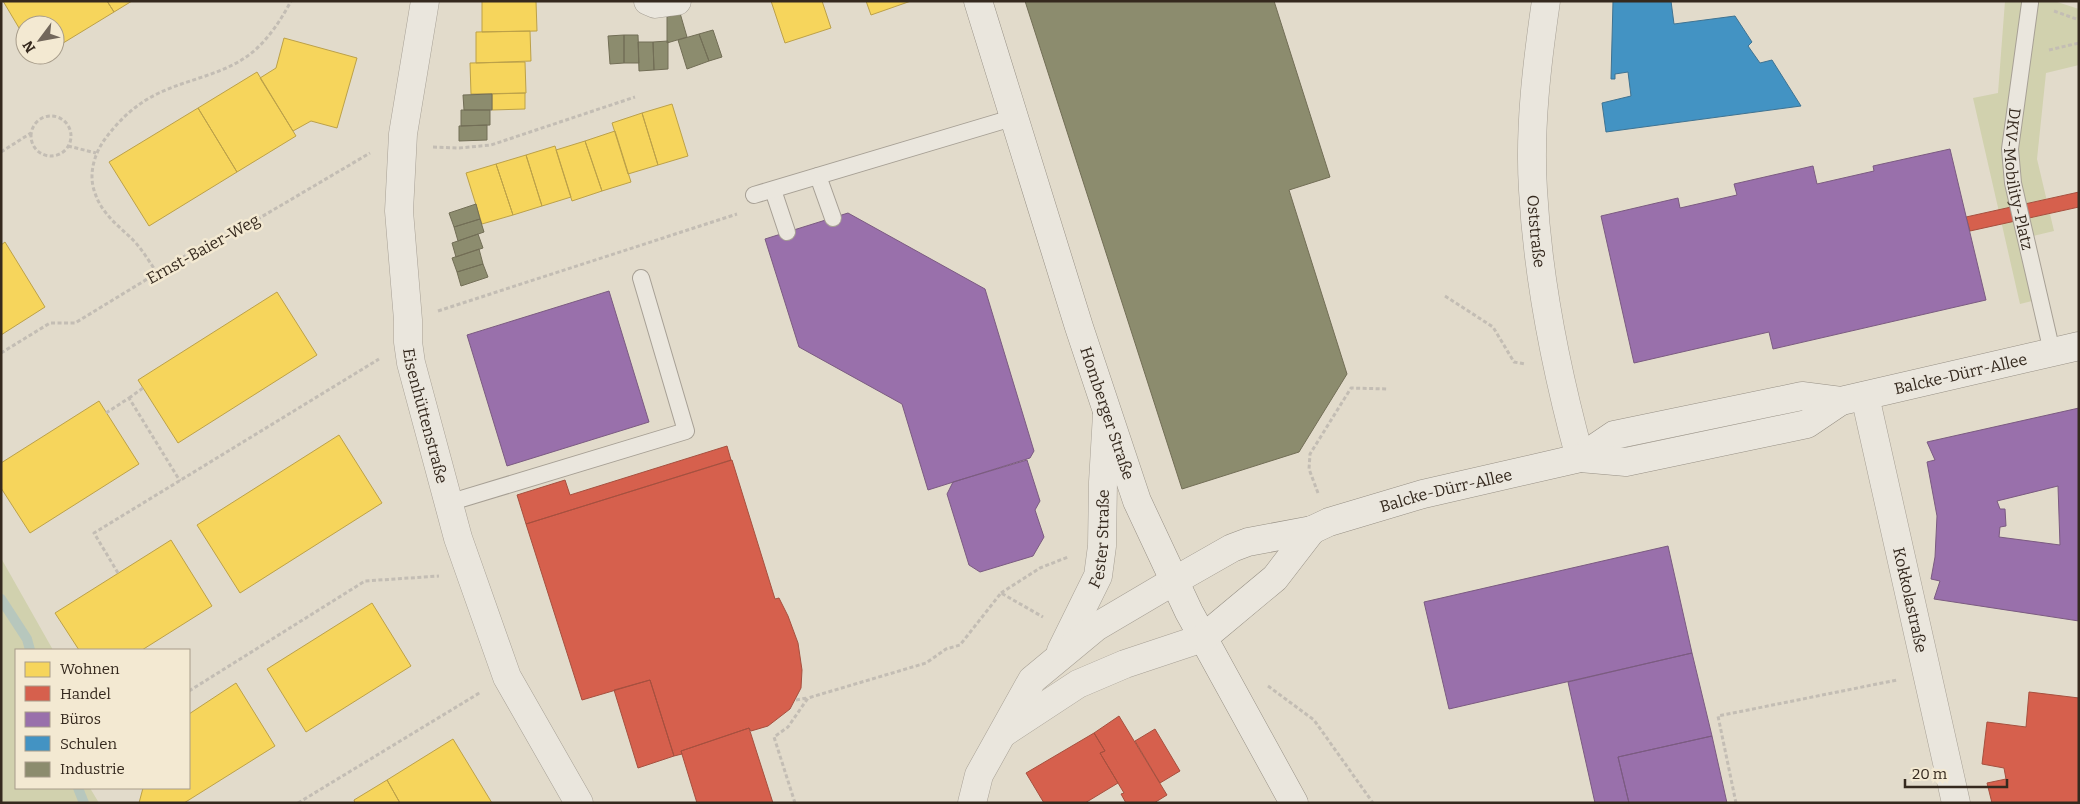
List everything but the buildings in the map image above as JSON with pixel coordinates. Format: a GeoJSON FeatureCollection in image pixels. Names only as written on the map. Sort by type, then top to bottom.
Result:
{"type":"FeatureCollection","features":[{"type":"Feature","properties":{"kind":"street","name":"Eisenhüttenstraße"},"geometry":{"type":"LineString","coordinates":[[425,1],[403,140],[399,211],[411,363],[448,503],[470,574],[507,677],[579,803]]}},
{"type":"Feature","properties":{"kind":"street"},"geometry":{"type":"LineString","coordinates":[[648,1],[655,4],[677,1]]}},
{"type":"Feature","properties":{"kind":"street","name":"Homberger Straße"},"geometry":{"type":"LineString","coordinates":[[978,1],[1012,118],[1107,414],[1137,501],[1174,581],[1294,803]]}},
{"type":"Feature","properties":{"kind":"street","name":"Oststraße"},"geometry":{"type":"LineString","coordinates":[[1546,1],[1532,138],[1532,189],[1540,262],[1555,358],[1580,458]]}},
{"type":"Feature","properties":{"kind":"street","name":"Balcke-Dürr-Allee"},"geometry":{"type":"LineString","coordinates":[[1174,581],[1232,548],[1248,542],[1321,526],[1423,494],[1580,458],[1614,435],[1802,396],[1853,398],[2079,346]]}},
{"type":"Feature","properties":{"kind":"street","name":"Kokkolastraße"},"geometry":{"type":"LineString","coordinates":[[1853,398],[1927,674],[1956,803]]}},
{"type":"Feature","properties":{"kind":"street","name":"Fester Straße"},"geometry":{"type":"LineString","coordinates":[[1060,655],[1098,576],[1102,546],[1107,414]]}},
{"type":"Feature","properties":{"kind":"street"},"geometry":{"type":"LineString","coordinates":[[1204,638],[1275,578],[1321,526]]}},
{"type":"Feature","properties":{"kind":"street","name":"Fester Straße"},"geometry":{"type":"LineString","coordinates":[[972,803],[979,775],[1032,680],[1096,627],[1174,581]]}},
{"type":"Feature","properties":{"kind":"street","name":"Fester Straße"},"geometry":{"type":"LineString","coordinates":[[1002,734],[1078,684],[1125,664],[1204,638]]}},
{"type":"Feature","properties":{"kind":"lane","name":"DKV-Mobility-Platz"},"geometry":{"type":"LineString","coordinates":[[2030,4],[2010,149],[2013,183],[2052,352]]}},
{"type":"Feature","properties":{"kind":"lane"},"geometry":{"type":"LineString","coordinates":[[754,195],[1012,118]]}},
{"type":"Feature","properties":{"kind":"lane"},"geometry":{"type":"LineString","coordinates":[[818,176],[833,218]]}},
{"type":"Feature","properties":{"kind":"lane"},"geometry":{"type":"LineString","coordinates":[[773,190],[787,232]]}},
{"type":"Feature","properties":{"kind":"lane"},"geometry":{"type":"LineString","coordinates":[[448,503],[686,431],[641,278]]}},
{"type":"Feature","properties":{"kind":"path"},"geometry":{"type":"LineString","coordinates":[[157,273],[130,237],[115,225],[95,193],[92,181],[96,153],[113,128],[129,112],[144,101],[158,93],[208,76],[255,50],[278,24],[291,1]]}},
{"type":"Feature","properties":{"kind":"path"},"geometry":{"type":"LineString","coordinates":[[403,140],[459,148],[491,145],[635,97]]}},
{"type":"Feature","properties":{"kind":"path"},"geometry":{"type":"LineString","coordinates":[[1,152],[31,133],[40,120],[49,116],[58,118],[65,123],[71,138],[68,146],[59,154],[44,155],[36,150],[31,133]]}},
{"type":"Feature","properties":{"kind":"path","name":"Ernst-Baier-Weg"},"geometry":{"type":"LineString","coordinates":[[1,353],[50,322],[75,324],[190,253],[212,246],[403,140]]}},
{"type":"Feature","properties":{"kind":"path"},"geometry":{"type":"LineString","coordinates":[[68,146],[96,153]]}},
{"type":"Feature","properties":{"kind":"path"},"geometry":{"type":"LineString","coordinates":[[118,573],[94,534],[180,481],[408,331],[735,216],[754,195]]}},
{"type":"Feature","properties":{"kind":"path"},"geometry":{"type":"LineString","coordinates":[[1446,296],[1494,327],[1514,362],[1520,365],[1555,358]]}},
{"type":"Feature","properties":{"kind":"path"},"geometry":{"type":"LineString","coordinates":[[106,413],[143,388]]}},
{"type":"Feature","properties":{"kind":"path"},"geometry":{"type":"LineString","coordinates":[[1321,526],[1309,469],[1310,454],[1351,388],[1387,390]]}},
{"type":"Feature","properties":{"kind":"path"},"geometry":{"type":"LineString","coordinates":[[129,398],[180,481]]}},
{"type":"Feature","properties":{"kind":"path"},"geometry":{"type":"LineString","coordinates":[[796,700],[926,663],[946,649],[960,645],[1001,592],[1055,561]]}},
{"type":"Feature","properties":{"kind":"path"},"geometry":{"type":"LineString","coordinates":[[190,690],[365,581],[470,574]]}},
{"type":"Feature","properties":{"kind":"path"},"geometry":{"type":"LineString","coordinates":[[1001,592],[1071,631]]}},
{"type":"Feature","properties":{"kind":"path"},"geometry":{"type":"LineString","coordinates":[[1736,803],[1718,716],[1927,674]]}},
{"type":"Feature","properties":{"kind":"path"},"geometry":{"type":"LineString","coordinates":[[298,803],[507,677]]}},
{"type":"Feature","properties":{"kind":"path"},"geometry":{"type":"LineString","coordinates":[[1263,682],[1314,720],[1373,803]]}},
{"type":"Feature","properties":{"kind":"path"},"geometry":{"type":"LineString","coordinates":[[795,803],[774,738],[788,727],[808,698]]}},
{"type":"Feature","properties":{"kind":"green space"},"geometry":{"type":"Polygon","coordinates":[[[2005,1],[2054,1],[2079,9],[2079,65],[2046,73],[2037,159],[2054,231],[2033,236],[2048,297],[2020,304],[1973,98],[1998,93],[2005,1]]]}},
{"type":"Feature","properties":{"kind":"green space"},"geometry":{"type":"Polygon","coordinates":[[[1,558],[52,649],[15,649],[15,789],[91,789],[99,803],[1,803],[1,558]]]}},
{"type":"Feature","properties":{"kind":"waterway"},"geometry":{"type":"LineString","coordinates":[[1,599],[27,639],[30,649]]}},
{"type":"Feature","properties":{"kind":"waterway"},"geometry":{"type":"LineString","coordinates":[[78,789],[84,803]]}}]}
